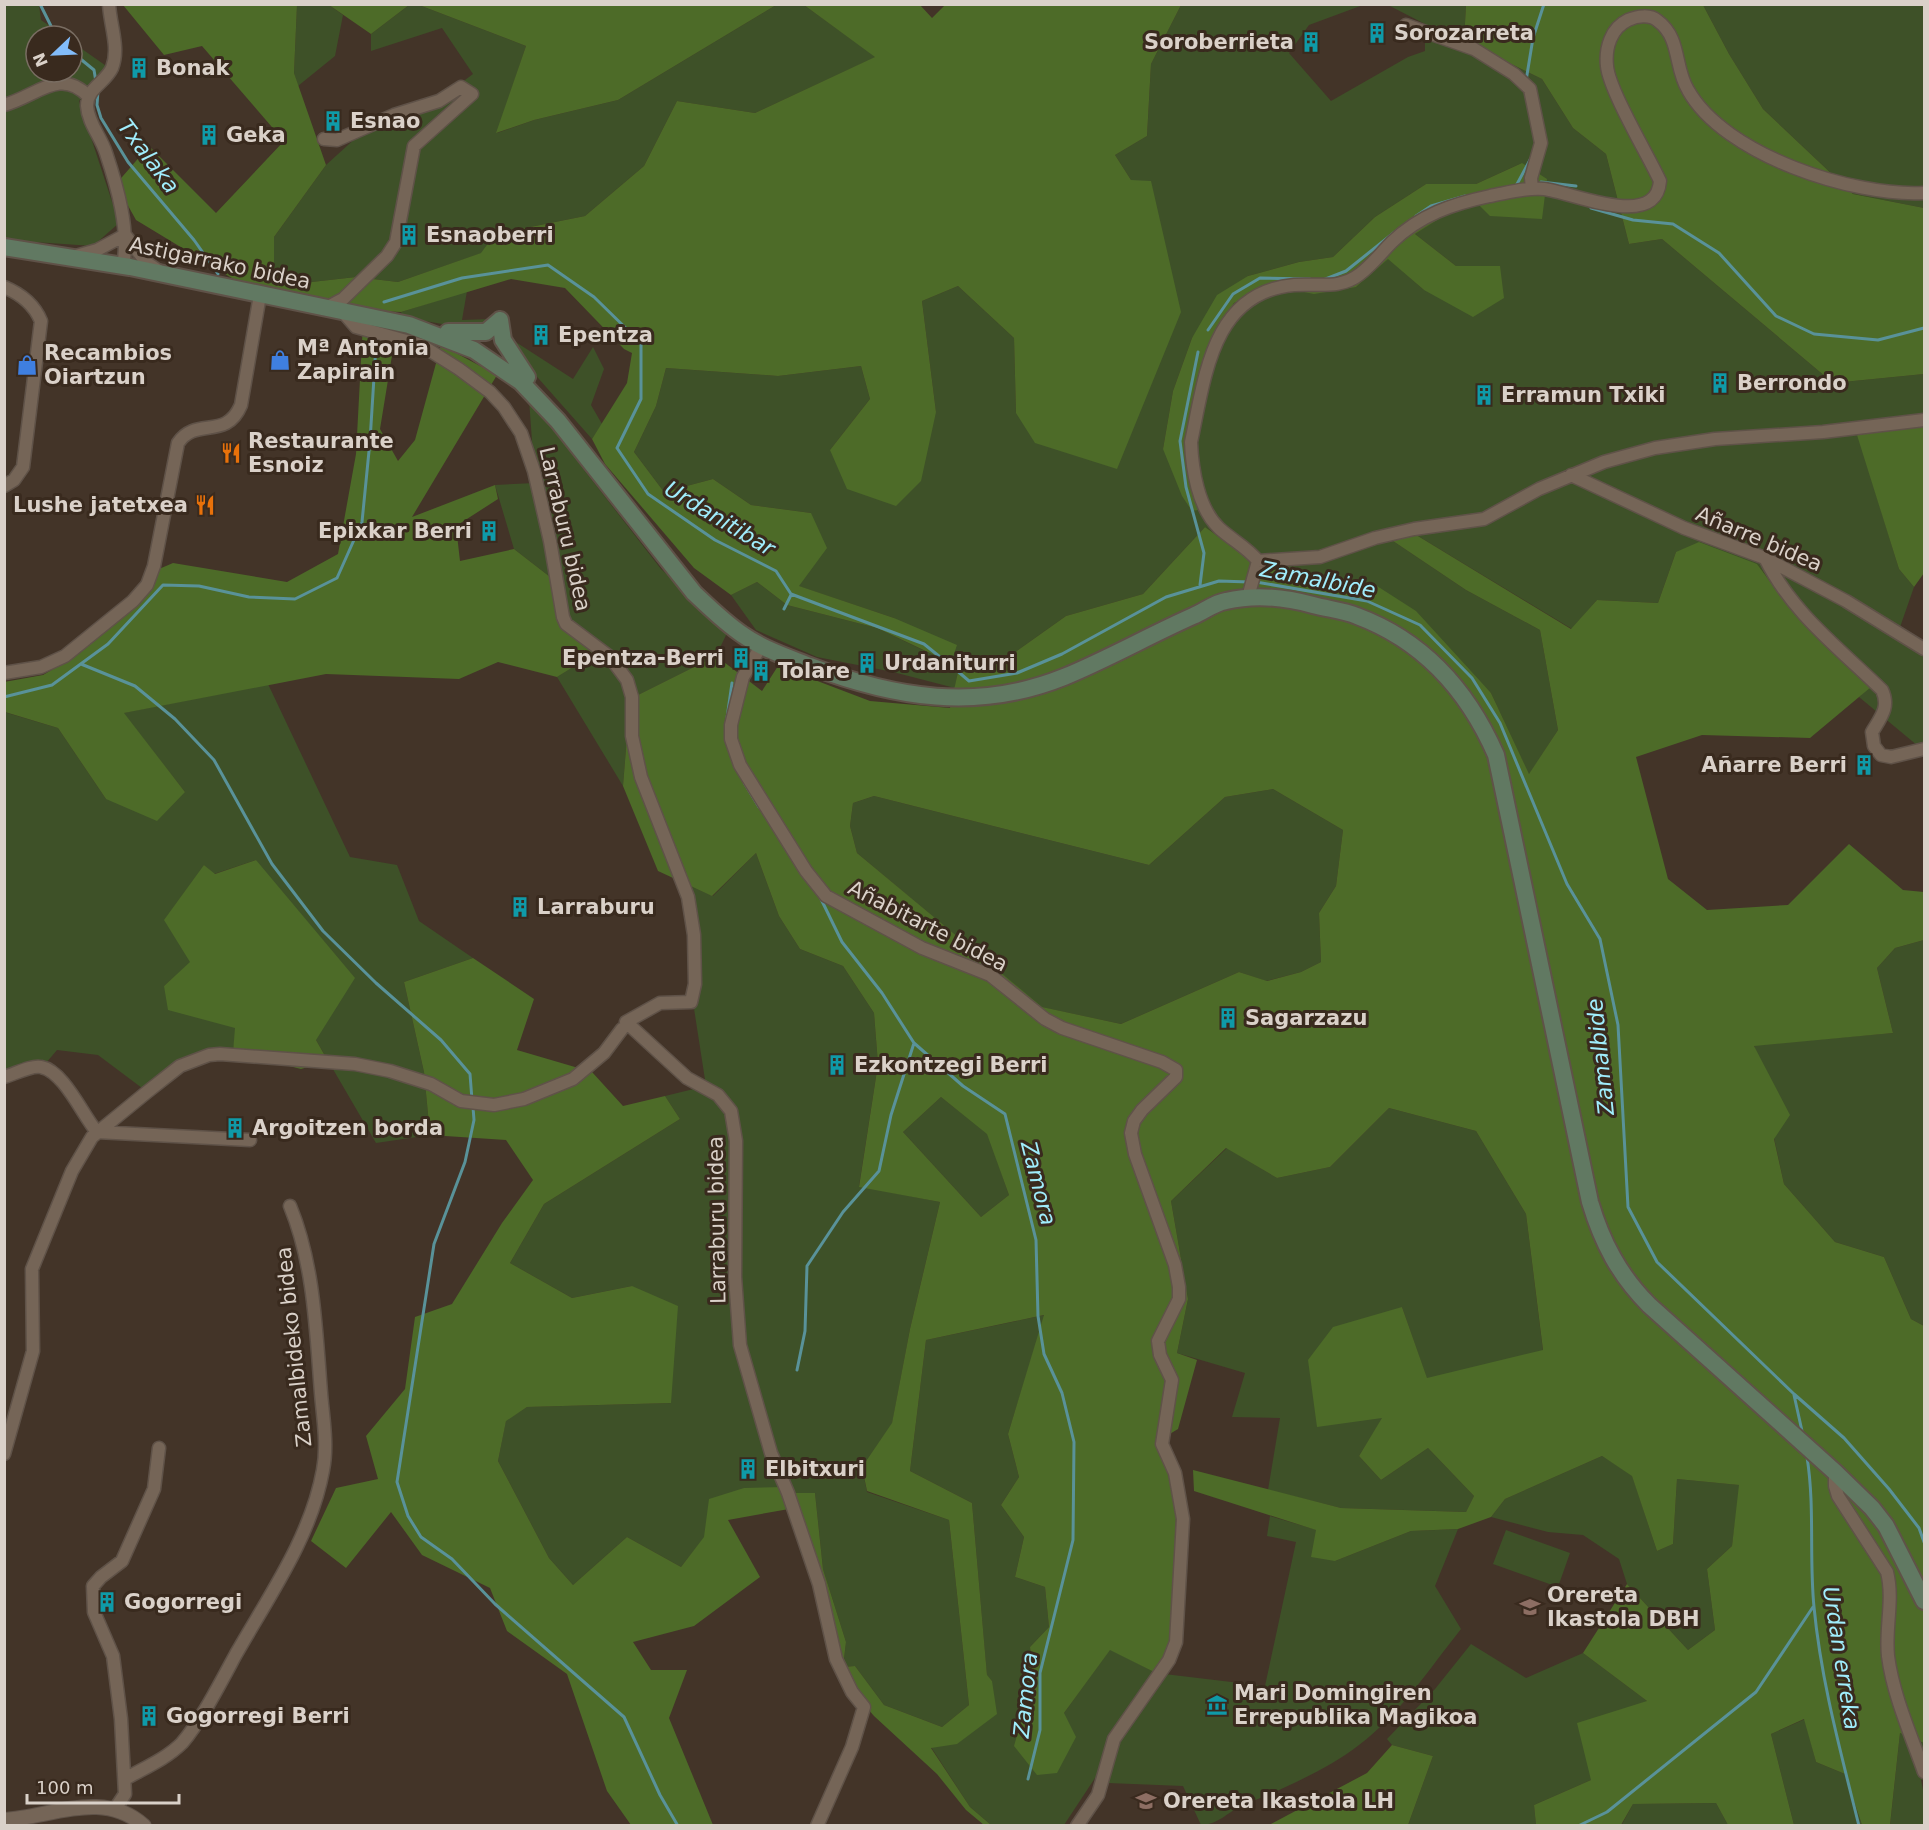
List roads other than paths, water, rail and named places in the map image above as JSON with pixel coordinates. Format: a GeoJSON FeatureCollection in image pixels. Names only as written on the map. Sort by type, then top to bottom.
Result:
{"type":"FeatureCollection","features":[{"type":"Feature","properties":{"kind":"main road","name":"Astigarrako bidea"},"geometry":{"type":"LineString","coordinates":[[4,246],[76,256],[326,308],[408,333],[426,329],[464,336],[511,362],[527,377],[558,421],[665,557],[694,593],[720,618],[761,646],[819,669],[900,694],[931,698],[975,697],[1008,694],[1040,686],[1206,613]]}},
{"type":"Feature","properties":{"kind":"main road"},"geometry":{"type":"LineString","coordinates":[[449,335],[486,332],[500,320],[503,340],[527,377]]}},
{"type":"Feature","properties":{"kind":"main road","name":"Astigarrako bidea"},"geometry":{"type":"LineString","coordinates":[[491,350],[558,421]]}},
{"type":"Feature","properties":{"kind":"main road"},"geometry":{"type":"LineString","coordinates":[[1250,590],[1265,605]]}},
{"type":"Feature","properties":{"kind":"main road"},"geometry":{"type":"LineString","coordinates":[[1206,613],[1225,601],[1250,590],[1356,615],[1410,643],[1448,675],[1472,707],[1496,755],[1503,781],[1590,1202],[1600,1234],[1617,1266],[1637,1293],[1686,1341],[1835,1472],[1886,1526],[1924,1601]]}},
{"type":"Feature","properties":{"kind":"main road"},"geometry":{"type":"LineString","coordinates":[[1206,613],[1265,605],[1313,605]]}},
{"type":"Feature","properties":{"kind":"street"},"geometry":{"type":"LineString","coordinates":[[109,4],[115,43],[114,57],[112,69],[95,89],[90,119],[106,152],[125,235],[123,266]]}},
{"type":"Feature","properties":{"kind":"street"},"geometry":{"type":"LineString","coordinates":[[1257,565],[1211,519],[1199,490],[1192,456],[1191,442],[1211,352],[1234,314],[1247,301],[1268,290],[1296,284],[1336,285],[1359,275],[1418,220],[1447,207],[1532,189],[1571,193],[1614,207],[1628,208],[1649,201],[1659,188],[1660,181],[1606,68],[1607,44],[1620,24],[1637,16],[1656,19],[1672,34],[1688,90],[1718,125],[1755,152],[1835,182],[1900,195],[1924,193]]}},
{"type":"Feature","properties":{"kind":"street"},"geometry":{"type":"LineString","coordinates":[[1406,25],[1474,50],[1514,74],[1530,89],[1541,142],[1531,178],[1532,189]]}},
{"type":"Feature","properties":{"kind":"street"},"geometry":{"type":"LineString","coordinates":[[4,105],[61,82],[95,89]]}},
{"type":"Feature","properties":{"kind":"street"},"geometry":{"type":"LineString","coordinates":[[324,139],[337,140],[394,115],[439,100],[461,87],[472,94],[414,146],[396,242],[387,256],[343,299],[326,308]]}},
{"type":"Feature","properties":{"kind":"street"},"geometry":{"type":"LineString","coordinates":[[76,256],[96,250],[125,235]]}},
{"type":"Feature","properties":{"kind":"street"},"geometry":{"type":"LineString","coordinates":[[125,235],[147,263],[164,274]]}},
{"type":"Feature","properties":{"kind":"street"},"geometry":{"type":"LineString","coordinates":[[4,287],[19,293],[36,309],[41,321],[22,467],[14,480],[4,486]]}},
{"type":"Feature","properties":{"kind":"street"},"geometry":{"type":"LineString","coordinates":[[4,673],[41,667],[65,656],[141,594],[154,566],[178,443],[185,434],[196,429],[217,428],[229,422],[241,405],[260,295]]}},
{"type":"Feature","properties":{"kind":"street","name":"Larraburu bidea"},"geometry":{"type":"LineString","coordinates":[[343,312],[356,327],[408,333],[421,345],[490,392],[504,407],[521,433],[534,471],[566,624],[610,657],[627,680],[632,697],[633,736],[639,771],[688,897],[694,935],[695,984],[691,1002],[660,1003],[626,1023],[687,1078],[718,1095],[731,1111],[736,1141],[735,1277],[740,1345],[771,1453],[788,1493],[819,1584],[836,1659],[852,1692],[864,1707],[852,1747],[817,1826]]}},
{"type":"Feature","properties":{"kind":"street"},"geometry":{"type":"LineString","coordinates":[[1257,565],[1320,557],[1414,529],[1484,519],[1539,489],[1571,475],[1604,462],[1655,448],[1715,439],[1823,432],[1924,420]]}},
{"type":"Feature","properties":{"kind":"street","name":"Añarre bidea"},"geometry":{"type":"LineString","coordinates":[[1571,475],[1673,523],[1765,558],[1846,601],[1924,649]]}},
{"type":"Feature","properties":{"kind":"street"},"geometry":{"type":"LineString","coordinates":[[1765,558],[1776,581],[1794,605],[1882,690],[1887,700],[1884,711],[1872,732],[1874,747],[1881,755],[1891,757],[1924,749]]}},
{"type":"Feature","properties":{"kind":"street"},"geometry":{"type":"LineString","coordinates":[[1250,590],[1257,565]]}},
{"type":"Feature","properties":{"kind":"street","name":"Añabitarte bidea"},"geometry":{"type":"LineString","coordinates":[[761,646],[743,677],[731,725],[731,739],[740,765],[806,871],[826,896],[922,948],[990,975],[1045,1019],[1062,1028],[1162,1062],[1176,1070],[1176,1077],[1134,1120],[1131,1133],[1135,1154],[1175,1265],[1179,1287],[1179,1299],[1158,1341],[1160,1355],[1172,1380],[1162,1444],[1175,1473],[1183,1519],[1176,1642],[1169,1660],[1114,1739],[1098,1795],[1077,1826]]}},
{"type":"Feature","properties":{"kind":"street"},"geometry":{"type":"LineString","coordinates":[[4,1454],[33,1351],[32,1269],[66,1184],[97,1132],[180,1066],[209,1055],[233,1054],[355,1064],[390,1071],[431,1084],[461,1101],[494,1105],[524,1099],[573,1078],[604,1053],[622,1029]]}},
{"type":"Feature","properties":{"kind":"street"},"geometry":{"type":"LineString","coordinates":[[4,1077],[39,1066],[46,1069],[71,1094],[97,1132]]}},
{"type":"Feature","properties":{"kind":"street"},"geometry":{"type":"LineString","coordinates":[[97,1132],[250,1140]]}},
{"type":"Feature","properties":{"kind":"street","name":"Zamalbideko bidea"},"geometry":{"type":"LineString","coordinates":[[124,1779],[171,1753],[183,1741],[222,1678],[301,1539],[316,1500],[324,1468],[325,1440],[315,1324],[302,1236],[290,1206]]}},
{"type":"Feature","properties":{"kind":"street"},"geometry":{"type":"LineString","coordinates":[[115,1809],[125,1794],[117,1686],[112,1656],[94,1612],[93,1586],[122,1561],[154,1489],[159,1448]]}},
{"type":"Feature","properties":{"kind":"street"},"geometry":{"type":"LineString","coordinates":[[1835,1472],[1834,1486],[1838,1496],[1887,1572],[1890,1584],[1888,1657],[1893,1681],[1924,1772]]}},
{"type":"Feature","properties":{"kind":"street"},"geometry":{"type":"LineString","coordinates":[[4,1820],[90,1806],[115,1809],[144,1826]]}},
{"type":"Feature","properties":{"kind":"waterway","name":"Txalaka"},"geometry":{"type":"LineString","coordinates":[[40,4],[50,24]]}},
{"type":"Feature","properties":{"kind":"waterway"},"geometry":{"type":"LineString","coordinates":[[1526,81],[1533,38],[1544,4]]}},
{"type":"Feature","properties":{"kind":"waterway","name":"Txalaka"},"geometry":{"type":"LineString","coordinates":[[84,62],[94,70],[96,82]]}},
{"type":"Feature","properties":{"kind":"waterway","name":"Txalaka"},"geometry":{"type":"LineString","coordinates":[[98,91],[97,105],[101,118],[128,162],[194,240],[218,274]]}},
{"type":"Feature","properties":{"kind":"waterway"},"geometry":{"type":"LineString","coordinates":[[1516,186],[1531,158]]}},
{"type":"Feature","properties":{"kind":"waterway"},"geometry":{"type":"LineString","coordinates":[[1541,182],[1576,186]]}},
{"type":"Feature","properties":{"kind":"waterway"},"geometry":{"type":"LineString","coordinates":[[1416,216],[1431,206],[1465,196]]}},
{"type":"Feature","properties":{"kind":"waterway"},"geometry":{"type":"LineString","coordinates":[[1591,208],[1633,220],[1673,224],[1719,253],[1776,316],[1814,334],[1878,340],[1924,328]]}},
{"type":"Feature","properties":{"kind":"waterway"},"geometry":{"type":"LineString","coordinates":[[1323,280],[1346,271],[1396,231]]}},
{"type":"Feature","properties":{"kind":"waterway","name":"Urdanitibar"},"geometry":{"type":"LineString","coordinates":[[384,302],[462,278],[548,265],[594,297],[641,343],[641,399],[617,448],[648,494],[715,540],[776,571],[791,594],[924,644],[950,665]]}},
{"type":"Feature","properties":{"kind":"waterway"},"geometry":{"type":"LineString","coordinates":[[1208,330],[1233,294],[1260,278],[1310,279]]}},
{"type":"Feature","properties":{"kind":"waterway","name":"Urdanitibar"},"geometry":{"type":"LineString","coordinates":[[4,697],[52,685],[108,644],[163,585],[199,586],[249,597],[295,599],[337,578],[362,522],[376,345]]}},
{"type":"Feature","properties":{"kind":"waterway"},"geometry":{"type":"LineString","coordinates":[[1198,352],[1180,441],[1186,487],[1204,553],[1200,585]]}},
{"type":"Feature","properties":{"kind":"waterway","name":"Urdanitibar"},"geometry":{"type":"LineString","coordinates":[[954,668],[969,681],[1017,673],[1062,654],[1166,597],[1219,581],[1249,582]]}},
{"type":"Feature","properties":{"kind":"waterway","name":"Zamalbide"},"geometry":{"type":"LineString","coordinates":[[1256,582],[1367,601],[1420,625],[1472,678],[1500,723],[1567,884],[1600,939],[1618,1025],[1628,1207],[1657,1262],[1794,1394],[1844,1438],[1889,1489],[1919,1528],[1924,1542]]}},
{"type":"Feature","properties":{"kind":"waterway"},"geometry":{"type":"LineString","coordinates":[[784,609],[791,595]]}},
{"type":"Feature","properties":{"kind":"waterway"},"geometry":{"type":"LineString","coordinates":[[81,664],[135,686],[175,719],[214,760],[272,864],[323,931],[376,983],[441,1040],[470,1074],[472,1100]]}},
{"type":"Feature","properties":{"kind":"waterway","name":"Zamora"},"geometry":{"type":"LineString","coordinates":[[727,718],[732,683]]}},
{"type":"Feature","properties":{"kind":"waterway","name":"Zamora"},"geometry":{"type":"LineString","coordinates":[[745,784],[759,807]]}},
{"type":"Feature","properties":{"kind":"waterway","name":"Zamora"},"geometry":{"type":"LineString","coordinates":[[820,897],[842,942],[882,993],[914,1043],[963,1086],[1005,1114],[1036,1240],[1038,1316],[1044,1354],[1062,1393],[1074,1442],[1073,1540],[1040,1673],[1040,1730],[1028,1779]]}},
{"type":"Feature","properties":{"kind":"waterway"},"geometry":{"type":"LineString","coordinates":[[797,1370],[805,1331],[807,1266],[843,1212],[879,1171],[891,1115],[914,1043]]}},
{"type":"Feature","properties":{"kind":"waterway"},"geometry":{"type":"LineString","coordinates":[[473,1107],[474,1120],[465,1162],[434,1244],[397,1482],[408,1516],[421,1537],[452,1559],[495,1604],[624,1717],[660,1795],[678,1826]]}},
{"type":"Feature","properties":{"kind":"waterway","name":"Urdan erreka"},"geometry":{"type":"LineString","coordinates":[[1794,1395],[1802,1431]]}},
{"type":"Feature","properties":{"kind":"waterway","name":"Urdan erreka"},"geometry":{"type":"LineString","coordinates":[[1807,1457],[1811,1494],[1813,1588],[1817,1635],[1832,1717],[1859,1826]]}},
{"type":"Feature","properties":{"kind":"waterway"},"geometry":{"type":"LineString","coordinates":[[1578,1826],[1607,1812],[1756,1692],[1813,1607]]}},
{"type":"Feature","properties":{"kind":"place","name":"Sorozarreta"},"geometry":{"type":"Point","coordinates":[1377,33]}},
{"type":"Feature","properties":{"kind":"place","name":"Soroberrieta"},"geometry":{"type":"Point","coordinates":[1311,42]}},
{"type":"Feature","properties":{"kind":"place","name":"Bonak"},"geometry":{"type":"Point","coordinates":[139,68]}},
{"type":"Feature","properties":{"kind":"place","name":"Esnao"},"geometry":{"type":"Point","coordinates":[333,121]}},
{"type":"Feature","properties":{"kind":"place","name":"Geka"},"geometry":{"type":"Point","coordinates":[209,135]}},
{"type":"Feature","properties":{"kind":"place","name":"Esnaoberri"},"geometry":{"type":"Point","coordinates":[409,235]}},
{"type":"Feature","properties":{"kind":"place","name":"Epentza"},"geometry":{"type":"Point","coordinates":[541,335]}},
{"type":"Feature","properties":{"kind":"place","name":"Mª Antonia Zapirain"},"geometry":{"type":"Point","coordinates":[280,360]}},
{"type":"Feature","properties":{"kind":"place","name":"Recambios Oiartzun"},"geometry":{"type":"Point","coordinates":[27,365]}},
{"type":"Feature","properties":{"kind":"place","name":"Berrondo"},"geometry":{"type":"Point","coordinates":[1720,383]}},
{"type":"Feature","properties":{"kind":"place","name":"Erramun Txiki"},"geometry":{"type":"Point","coordinates":[1484,395]}},
{"type":"Feature","properties":{"kind":"place","name":"Restaurante Esnoiz"},"geometry":{"type":"Point","coordinates":[231,453]}},
{"type":"Feature","properties":{"kind":"place","name":"Lushe jatetxea"},"geometry":{"type":"Point","coordinates":[205,505]}},
{"type":"Feature","properties":{"kind":"place","name":"Epixkar Berri"},"geometry":{"type":"Point","coordinates":[489,531]}},
{"type":"Feature","properties":{"kind":"place","name":"Epentza-Berri"},"geometry":{"type":"Point","coordinates":[741,658]}},
{"type":"Feature","properties":{"kind":"place","name":"Urdaniturri"},"geometry":{"type":"Point","coordinates":[867,663]}},
{"type":"Feature","properties":{"kind":"place","name":"Tolare"},"geometry":{"type":"Point","coordinates":[761,671]}},
{"type":"Feature","properties":{"kind":"place","name":"Añarre Berri"},"geometry":{"type":"Point","coordinates":[1864,765]}},
{"type":"Feature","properties":{"kind":"place","name":"Larraburu"},"geometry":{"type":"Point","coordinates":[520,907]}},
{"type":"Feature","properties":{"kind":"place","name":"Sagarzazu"},"geometry":{"type":"Point","coordinates":[1228,1018]}},
{"type":"Feature","properties":{"kind":"place","name":"Ezkontzegi Berri"},"geometry":{"type":"Point","coordinates":[837,1065]}},
{"type":"Feature","properties":{"kind":"place","name":"Argoitzen borda"},"geometry":{"type":"Point","coordinates":[235,1128]}},
{"type":"Feature","properties":{"kind":"place","name":"Elbitxuri"},"geometry":{"type":"Point","coordinates":[748,1469]}},
{"type":"Feature","properties":{"kind":"place","name":"Gogorregi"},"geometry":{"type":"Point","coordinates":[107,1602]}},
{"type":"Feature","properties":{"kind":"place","name":"Orereta Ikastola DBH"},"geometry":{"type":"Point","coordinates":[1530,1607]}},
{"type":"Feature","properties":{"kind":"place","name":"Mari Domingiren Errepublika Magikoa"},"geometry":{"type":"Point","coordinates":[1217,1705]}},
{"type":"Feature","properties":{"kind":"place","name":"Gogorregi Berri"},"geometry":{"type":"Point","coordinates":[149,1716]}},
{"type":"Feature","properties":{"kind":"place","name":"Orereta Ikastola LH"},"geometry":{"type":"Point","coordinates":[1146,1801]}}]}
